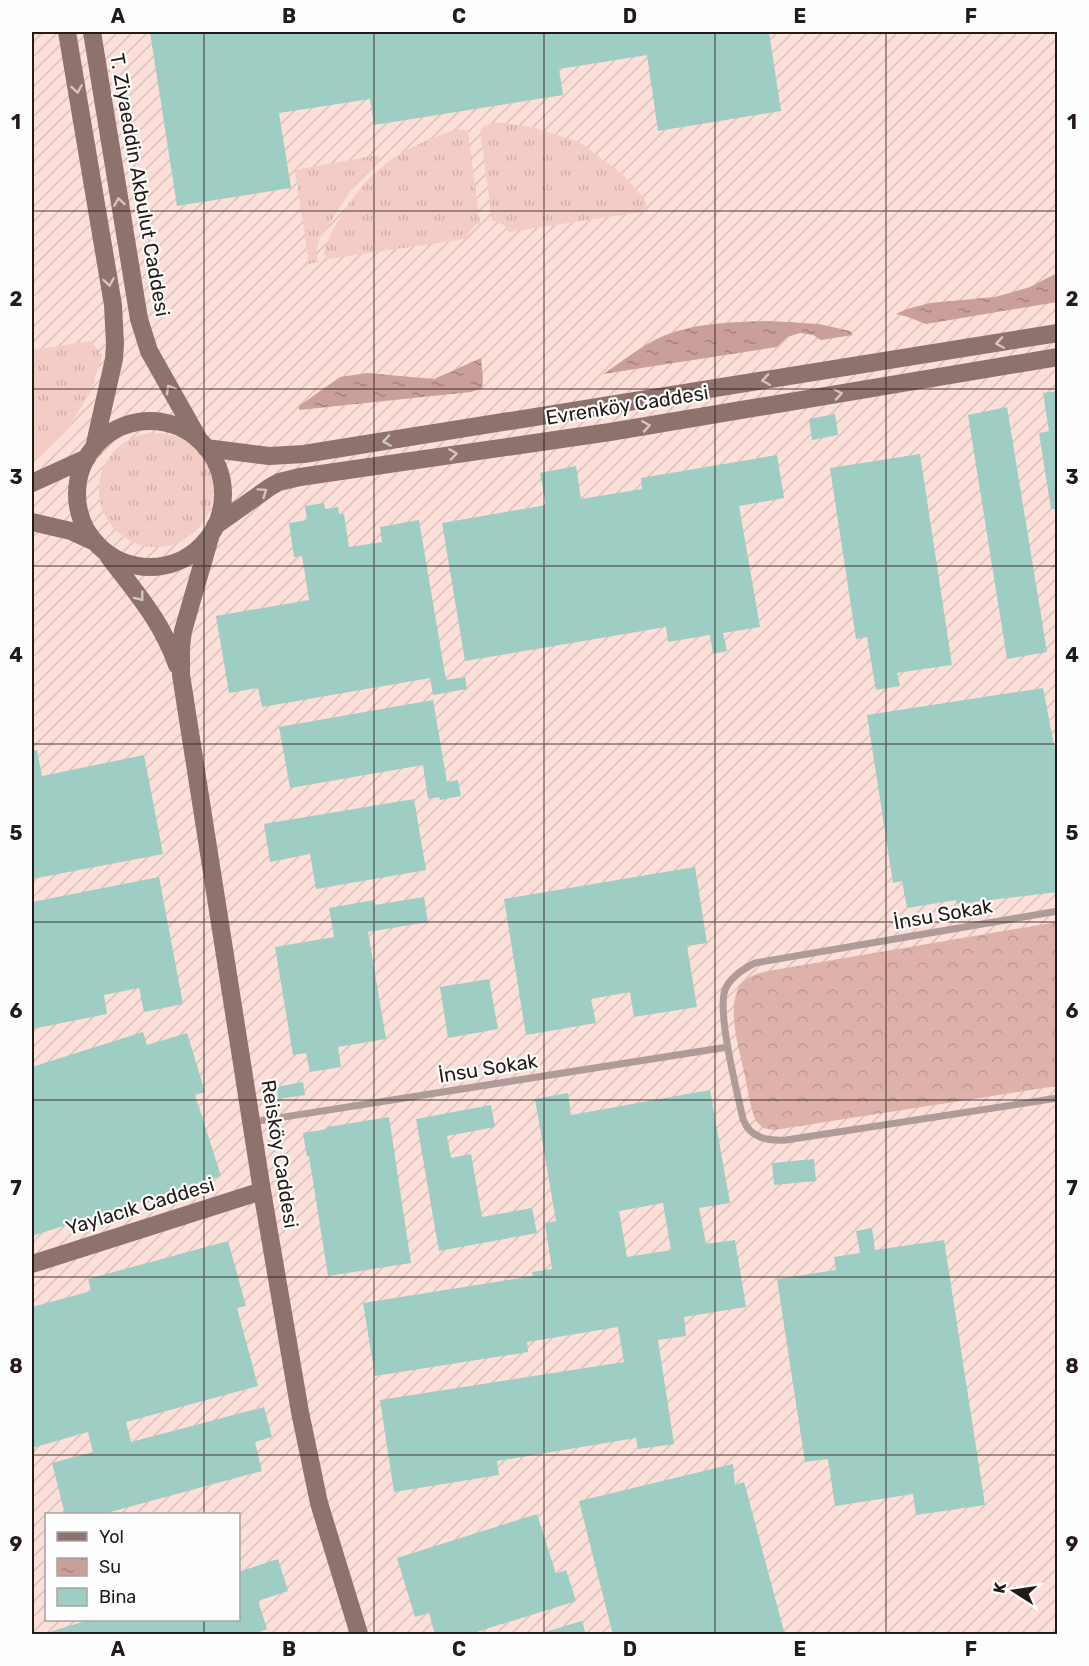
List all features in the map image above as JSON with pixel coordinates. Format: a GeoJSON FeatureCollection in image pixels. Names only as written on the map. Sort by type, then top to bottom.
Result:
{"type":"FeatureCollection","features":[{"type":"Feature","properties":{"kind":"street"},"geometry":{"type":"LineString","coordinates":[[67,32],[115,326],[113,366],[91,453],[79,479],[78,501],[83,524],[100,547]]}},
{"type":"Feature","properties":{"kind":"street","name":"T. Ziyaeddin Akbulut Caddesi"},"geometry":{"type":"LineString","coordinates":[[92,32],[139,319],[149,351],[202,444]]}},
{"type":"Feature","properties":{"kind":"street","name":"Evrenköy Caddesi"},"geometry":{"type":"LineString","coordinates":[[202,444],[269,456],[304,454],[1058,333]]}},
{"type":"Feature","properties":{"kind":"street","name":"Evrenköy Caddesi"},"geometry":{"type":"LineString","coordinates":[[213,530],[270,487],[279,482],[300,477],[610,432],[1058,357]]}},
{"type":"Feature","properties":{"kind":"street"},"geometry":{"type":"LineString","coordinates":[[32,483],[91,453],[102,439],[122,427],[144,421],[168,423],[189,433],[202,444],[218,466],[223,488],[221,510],[213,530],[198,549],[180,561],[157,567],[135,566],[113,557],[71,531],[32,522]]}},
{"type":"Feature","properties":{"kind":"street","name":"Reisköy Caddesi"},"geometry":{"type":"LineString","coordinates":[[213,530],[183,631],[181,675],[262,1191],[310,1462],[327,1529],[359,1635]]}},
{"type":"Feature","properties":{"kind":"street","name":"Reisköy Caddesi"},"geometry":{"type":"LineString","coordinates":[[100,547],[153,614],[174,655],[181,675]]}},
{"type":"Feature","properties":{"kind":"street","name":"Yaylacık Caddesi"},"geometry":{"type":"LineString","coordinates":[[32,1264],[262,1191]]}},
{"type":"Feature","properties":{"kind":"lane","name":"İnsu Sokak"},"geometry":{"type":"LineString","coordinates":[[1058,911],[755,963],[738,972],[728,984],[724,991],[723,1007],[728,1047],[743,1119],[746,1127],[759,1138],[786,1140],[1058,1098]]}},
{"type":"Feature","properties":{"kind":"lane","name":"İnsu Sokak"},"geometry":{"type":"LineString","coordinates":[[252,1122],[728,1047]]}},
{"type":"Feature","properties":{"kind":"shaded area"},"geometry":{"type":"Polygon","coordinates":[[[32,32],[1057,32],[1057,1634],[32,1634],[32,32]]]}},
{"type":"Feature","properties":{"kind":"green space"},"geometry":{"type":"Polygon","coordinates":[[[494,122],[532,127],[579,142],[622,174],[645,199],[648,211],[509,232],[504,225],[492,220],[480,131],[483,126],[494,122]]]}},
{"type":"Feature","properties":{"kind":"green space"},"geometry":{"type":"Polygon","coordinates":[[[458,129],[468,131],[480,223],[474,226],[465,239],[328,259],[324,253],[331,234],[353,198],[377,171],[406,151],[458,129]]]}},
{"type":"Feature","properties":{"kind":"green space"},"geometry":{"type":"Polygon","coordinates":[[[378,155],[380,160],[354,186],[319,239],[316,254],[318,262],[309,264],[295,170],[378,155]]]}},
{"type":"Feature","properties":{"kind":"green space"},"geometry":{"type":"Polygon","coordinates":[[[91,341],[102,356],[90,393],[64,434],[37,458],[32,459],[32,350],[91,341]]]}},
{"type":"Feature","properties":{"kind":"green space"},"geometry":{"type":"Polygon","coordinates":[[[156,433],[178,437],[196,450],[209,468],[213,490],[209,512],[196,530],[178,543],[156,547],[134,543],[116,530],[103,512],[99,490],[103,468],[116,450],[134,437],[156,433]]]}},
{"type":"Feature","properties":{"kind":"green space"},"geometry":{"type":"Polygon","coordinates":[[[1057,922],[1057,1086],[774,1130],[763,1128],[756,1121],[749,1099],[734,1020],[735,998],[740,985],[747,979],[768,971],[1057,922]]]}},
{"type":"Feature","properties":{"kind":"water"},"geometry":{"type":"Polygon","coordinates":[[[1057,273],[1057,302],[926,324],[896,314],[930,303],[995,297],[1030,287],[1057,273]]]}},
{"type":"Feature","properties":{"kind":"water"},"geometry":{"type":"Polygon","coordinates":[[[770,321],[819,324],[850,331],[853,335],[821,340],[813,335],[800,333],[787,337],[777,347],[603,374],[664,335],[710,324],[770,321]]]}},
{"type":"Feature","properties":{"kind":"water"},"geometry":{"type":"Polygon","coordinates":[[[481,358],[482,388],[471,392],[299,410],[299,406],[340,377],[367,373],[434,379],[481,358]]]}},
{"type":"Feature","properties":{"kind":"building"},"geometry":{"type":"Polygon","coordinates":[[[150,32],[769,32],[781,111],[658,131],[647,55],[559,69],[563,95],[374,125],[370,99],[279,113],[291,188],[177,206],[150,32]]]}},
{"type":"Feature","properties":{"kind":"building"},"geometry":{"type":"Polygon","coordinates":[[[1058,391],[1058,509],[1051,509],[1039,433],[1049,431],[1043,393],[1058,391]]]}},
{"type":"Feature","properties":{"kind":"building"},"geometry":{"type":"Polygon","coordinates":[[[1007,407],[1047,652],[1007,659],[968,415],[1007,407]]]}},
{"type":"Feature","properties":{"kind":"building"},"geometry":{"type":"Polygon","coordinates":[[[835,414],[838,435],[812,440],[809,419],[835,414]]]}},
{"type":"Feature","properties":{"kind":"building"},"geometry":{"type":"Polygon","coordinates":[[[920,454],[952,665],[897,673],[900,686],[876,690],[867,637],[856,639],[830,468],[920,454]]]}},
{"type":"Feature","properties":{"kind":"building"},"geometry":{"type":"Polygon","coordinates":[[[777,455],[784,498],[739,506],[760,627],[723,633],[727,651],[713,654],[710,635],[668,642],[666,627],[465,661],[442,523],[546,505],[540,473],[576,466],[581,499],[642,489],[641,478],[777,455]]]}},
{"type":"Feature","properties":{"kind":"building"},"geometry":{"type":"Polygon","coordinates":[[[324,503],[325,509],[338,507],[339,514],[344,514],[349,547],[382,542],[380,527],[419,520],[446,680],[465,677],[467,689],[433,695],[430,678],[262,707],[258,688],[229,693],[216,616],[309,600],[302,556],[294,557],[289,523],[307,520],[305,506],[324,503]]]}},
{"type":"Feature","properties":{"kind":"building"},"geometry":{"type":"Polygon","coordinates":[[[1043,688],[1058,766],[1058,892],[957,904],[956,900],[907,908],[902,881],[893,883],[867,715],[1043,688]]]}},
{"type":"Feature","properties":{"kind":"building"},"geometry":{"type":"Polygon","coordinates":[[[433,700],[447,782],[458,780],[461,796],[440,800],[439,797],[428,799],[423,765],[290,788],[279,727],[433,700]]]}},
{"type":"Feature","properties":{"kind":"building"},"geometry":{"type":"Polygon","coordinates":[[[37,750],[42,776],[144,755],[163,854],[32,879],[32,751],[37,750]]]}},
{"type":"Feature","properties":{"kind":"building"},"geometry":{"type":"Polygon","coordinates":[[[414,799],[426,870],[316,889],[310,854],[270,862],[264,824],[414,799]]]}},
{"type":"Feature","properties":{"kind":"building"},"geometry":{"type":"Polygon","coordinates":[[[695,867],[707,943],[687,946],[697,1007],[634,1017],[630,992],[591,999],[596,1023],[526,1035],[504,899],[695,867]]]}},
{"type":"Feature","properties":{"kind":"building"},"geometry":{"type":"Polygon","coordinates":[[[159,877],[183,1004],[144,1012],[139,988],[104,995],[107,1014],[32,1029],[32,902],[159,877]]]}},
{"type":"Feature","properties":{"kind":"building"},"geometry":{"type":"Polygon","coordinates":[[[424,897],[428,922],[368,932],[386,1039],[338,1047],[341,1067],[310,1072],[306,1053],[293,1055],[275,947],[334,937],[329,908],[374,900],[375,905],[424,897]]]}},
{"type":"Feature","properties":{"kind":"building"},"geometry":{"type":"Polygon","coordinates":[[[489,979],[498,1029],[448,1038],[440,987],[489,979]]]}},
{"type":"Feature","properties":{"kind":"building"},"geometry":{"type":"Polygon","coordinates":[[[143,1032],[147,1045],[187,1033],[205,1092],[195,1095],[221,1176],[32,1236],[32,1067],[143,1032]]]}},
{"type":"Feature","properties":{"kind":"building"},"geometry":{"type":"Polygon","coordinates":[[[303,1082],[305,1095],[278,1099],[277,1087],[303,1082]]]}},
{"type":"Feature","properties":{"kind":"building"},"geometry":{"type":"Polygon","coordinates":[[[710,1090],[730,1203],[699,1208],[706,1244],[735,1240],[746,1307],[684,1317],[686,1336],[658,1340],[674,1444],[638,1449],[636,1438],[497,1461],[499,1475],[394,1492],[380,1400],[624,1362],[618,1327],[527,1342],[528,1352],[375,1376],[363,1303],[533,1276],[532,1272],[552,1269],[545,1223],[556,1221],[535,1099],[568,1093],[571,1115],[710,1090]],[[663,1203],[619,1211],[627,1257],[671,1250],[663,1203]]]}},
{"type":"Feature","properties":{"kind":"building"},"geometry":{"type":"Polygon","coordinates":[[[491,1105],[495,1127],[447,1136],[451,1158],[471,1154],[482,1217],[532,1208],[537,1233],[439,1251],[416,1119],[491,1105]]]}},
{"type":"Feature","properties":{"kind":"building"},"geometry":{"type":"Polygon","coordinates":[[[389,1117],[411,1263],[328,1276],[309,1156],[307,1157],[303,1133],[389,1117]]]}},
{"type":"Feature","properties":{"kind":"building"},"geometry":{"type":"Polygon","coordinates":[[[814,1159],[816,1181],[774,1185],[772,1163],[814,1159]]]}},
{"type":"Feature","properties":{"kind":"building"},"geometry":{"type":"Polygon","coordinates":[[[872,1228],[875,1250],[944,1240],[985,1505],[916,1515],[913,1494],[835,1506],[828,1459],[805,1462],[777,1279],[836,1270],[834,1257],[860,1253],[856,1231],[872,1228]]]}},
{"type":"Feature","properties":{"kind":"building"},"geometry":{"type":"Polygon","coordinates":[[[228,1241],[246,1306],[237,1308],[258,1386],[126,1422],[131,1442],[264,1407],[272,1437],[255,1442],[262,1471],[106,1513],[64,1513],[52,1463],[93,1452],[88,1432],[32,1448],[32,1307],[91,1291],[88,1279],[228,1241]]]}},
{"type":"Feature","properties":{"kind":"building"},"geometry":{"type":"Polygon","coordinates":[[[733,1464],[735,1485],[744,1482],[785,1635],[613,1635],[579,1501],[733,1464]]]}},
{"type":"Feature","properties":{"kind":"building"},"geometry":{"type":"Polygon","coordinates":[[[537,1514],[556,1574],[566,1570],[576,1601],[467,1635],[435,1635],[429,1613],[415,1617],[397,1558],[537,1514]]]}},
{"type":"Feature","properties":{"kind":"building"},"geometry":{"type":"Polygon","coordinates":[[[278,1559],[288,1591],[258,1601],[267,1629],[251,1635],[50,1635],[49,1632],[86,1621],[240,1621],[240,1571],[278,1559]]]}},
{"type":"Feature","properties":{"kind":"building"},"geometry":{"type":"Polygon","coordinates":[[[582,1621],[586,1635],[546,1635],[545,1632],[582,1621]]]}}]}
